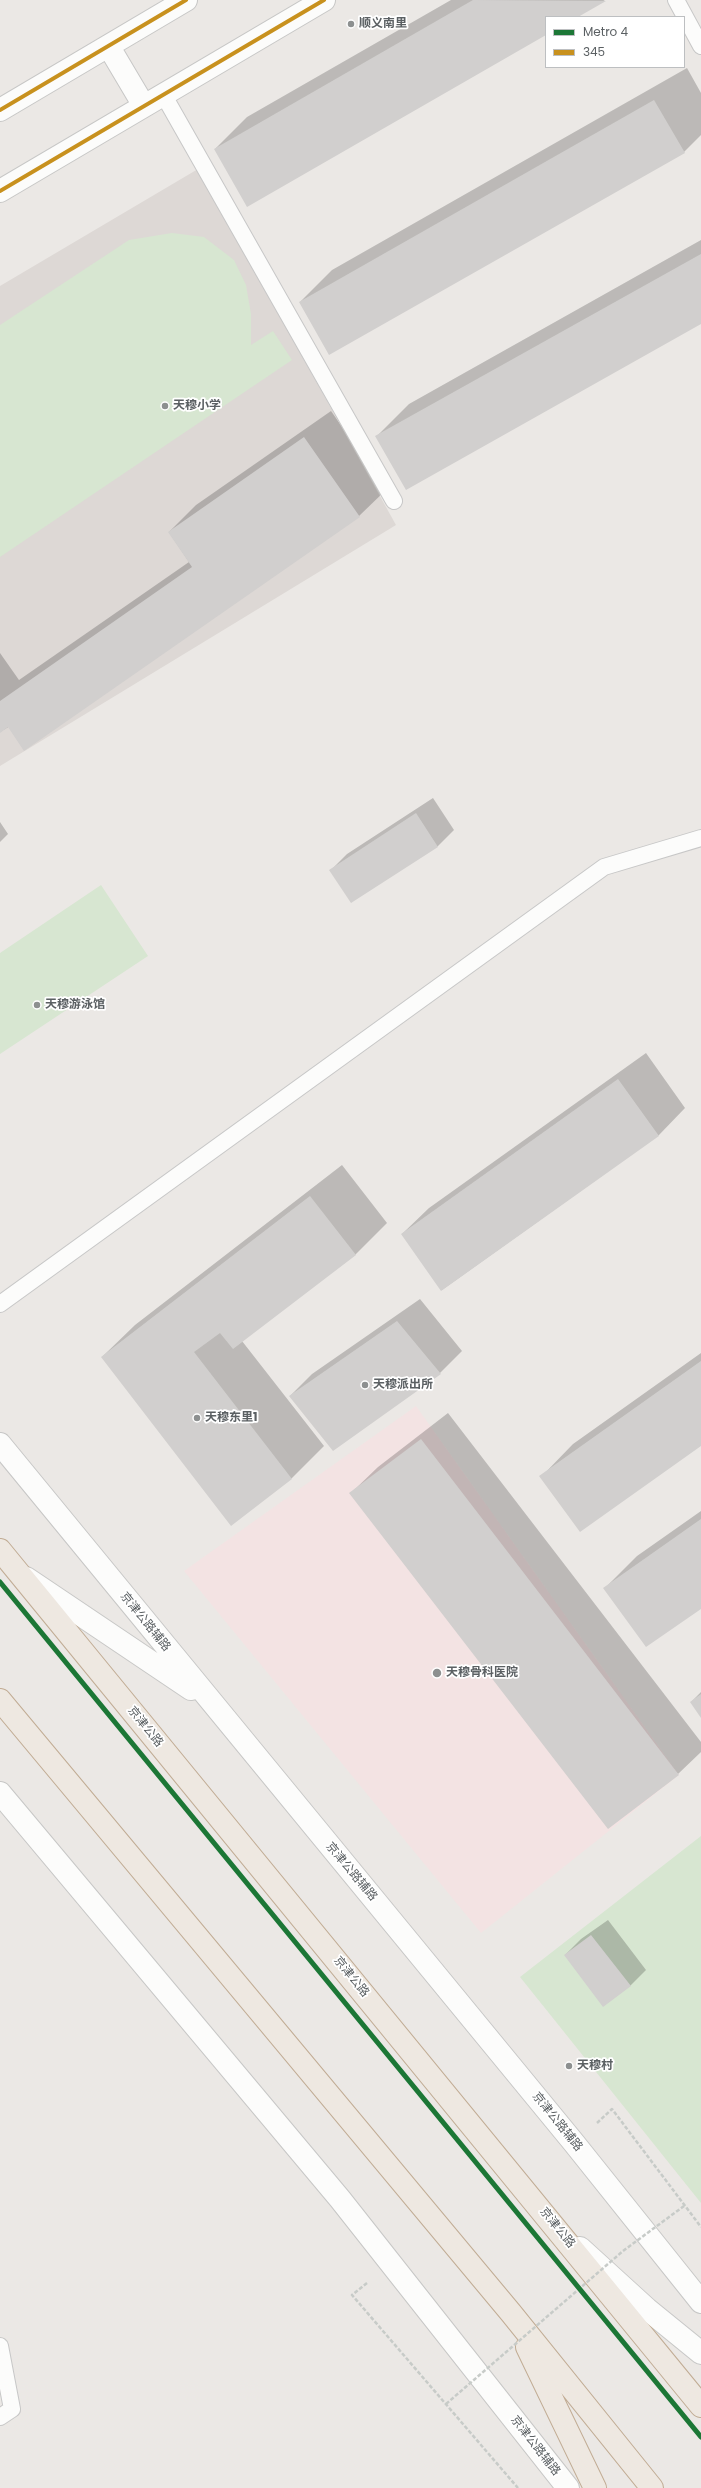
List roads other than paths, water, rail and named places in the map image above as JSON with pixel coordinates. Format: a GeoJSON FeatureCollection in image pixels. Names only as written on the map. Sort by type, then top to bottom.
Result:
{"type":"FeatureCollection","features":[{"type":"Feature","properties":{"kind":"highway","name":"京津公路"},"geometry":{"type":"LineString","coordinates":[[0,1550],[552,2222],[701,2406]]}},
{"type":"Feature","properties":{"kind":"highway"},"geometry":{"type":"LineString","coordinates":[[0,1700],[511,2314],[652,2488]]}},
{"type":"Feature","properties":{"kind":"highway"},"geometry":{"type":"LineString","coordinates":[[511,2314],[595,2488]]}},
{"type":"Feature","properties":{"kind":"street"},"geometry":{"type":"LineString","coordinates":[[0,110],[109,47],[186,0]]}},
{"type":"Feature","properties":{"kind":"street"},"geometry":{"type":"LineString","coordinates":[[0,191],[324,0]]}},
{"type":"Feature","properties":{"kind":"street"},"geometry":{"type":"LineString","coordinates":[[109,47],[144,106]]}},
{"type":"Feature","properties":{"kind":"street","name":"京津公路辅路"},"geometry":{"type":"LineString","coordinates":[[0,1444],[574,2143],[701,2302]]}},
{"type":"Feature","properties":{"kind":"street"},"geometry":{"type":"LineString","coordinates":[[18,1573],[211,1702]]}},
{"type":"Feature","properties":{"kind":"street","name":"京津公路辅路"},"geometry":{"type":"LineString","coordinates":[[0,1792],[340,2199],[568,2488]]}},
{"type":"Feature","properties":{"kind":"street"},"geometry":{"type":"LineString","coordinates":[[552,2222],[646,2309],[701,2353]]}},
{"type":"Feature","properties":{"kind":"lane"},"geometry":{"type":"LineString","coordinates":[[676,0],[685,16]]}},
{"type":"Feature","properties":{"kind":"lane"},"geometry":{"type":"LineString","coordinates":[[685,17],[701,46]]}},
{"type":"Feature","properties":{"kind":"lane"},"geometry":{"type":"LineString","coordinates":[[163,94],[394,502]]}},
{"type":"Feature","properties":{"kind":"lane"},"geometry":{"type":"LineString","coordinates":[[0,1304],[604,867],[701,838]]}},
{"type":"Feature","properties":{"kind":"lane"},"geometry":{"type":"LineString","coordinates":[[0,2346],[12,2409],[0,2417]]}},
{"type":"Feature","properties":{"kind":"metro line","name":"4"},"geometry":{"type":"LineString","coordinates":[[0,1582],[701,2437]]}},
{"type":"Feature","properties":{"kind":"place","name":"顺义南里"},"geometry":{"type":"Point","coordinates":[351,24]}},
{"type":"Feature","properties":{"kind":"place","name":"天穆小学"},"geometry":{"type":"Point","coordinates":[165,406]}},
{"type":"Feature","properties":{"kind":"place","name":"天穆游泳馆"},"geometry":{"type":"Point","coordinates":[37,1005]}},
{"type":"Feature","properties":{"kind":"place","name":"天穆派出所"},"geometry":{"type":"Point","coordinates":[365,1385]}},
{"type":"Feature","properties":{"kind":"place","name":"天穆东里1"},"geometry":{"type":"Point","coordinates":[197,1418]}},
{"type":"Feature","properties":{"kind":"place","name":"天穆骨科医院"},"geometry":{"type":"Point","coordinates":[437,1673]}},
{"type":"Feature","properties":{"kind":"place","name":"天穆村"},"geometry":{"type":"Point","coordinates":[569,2066]}}]}
